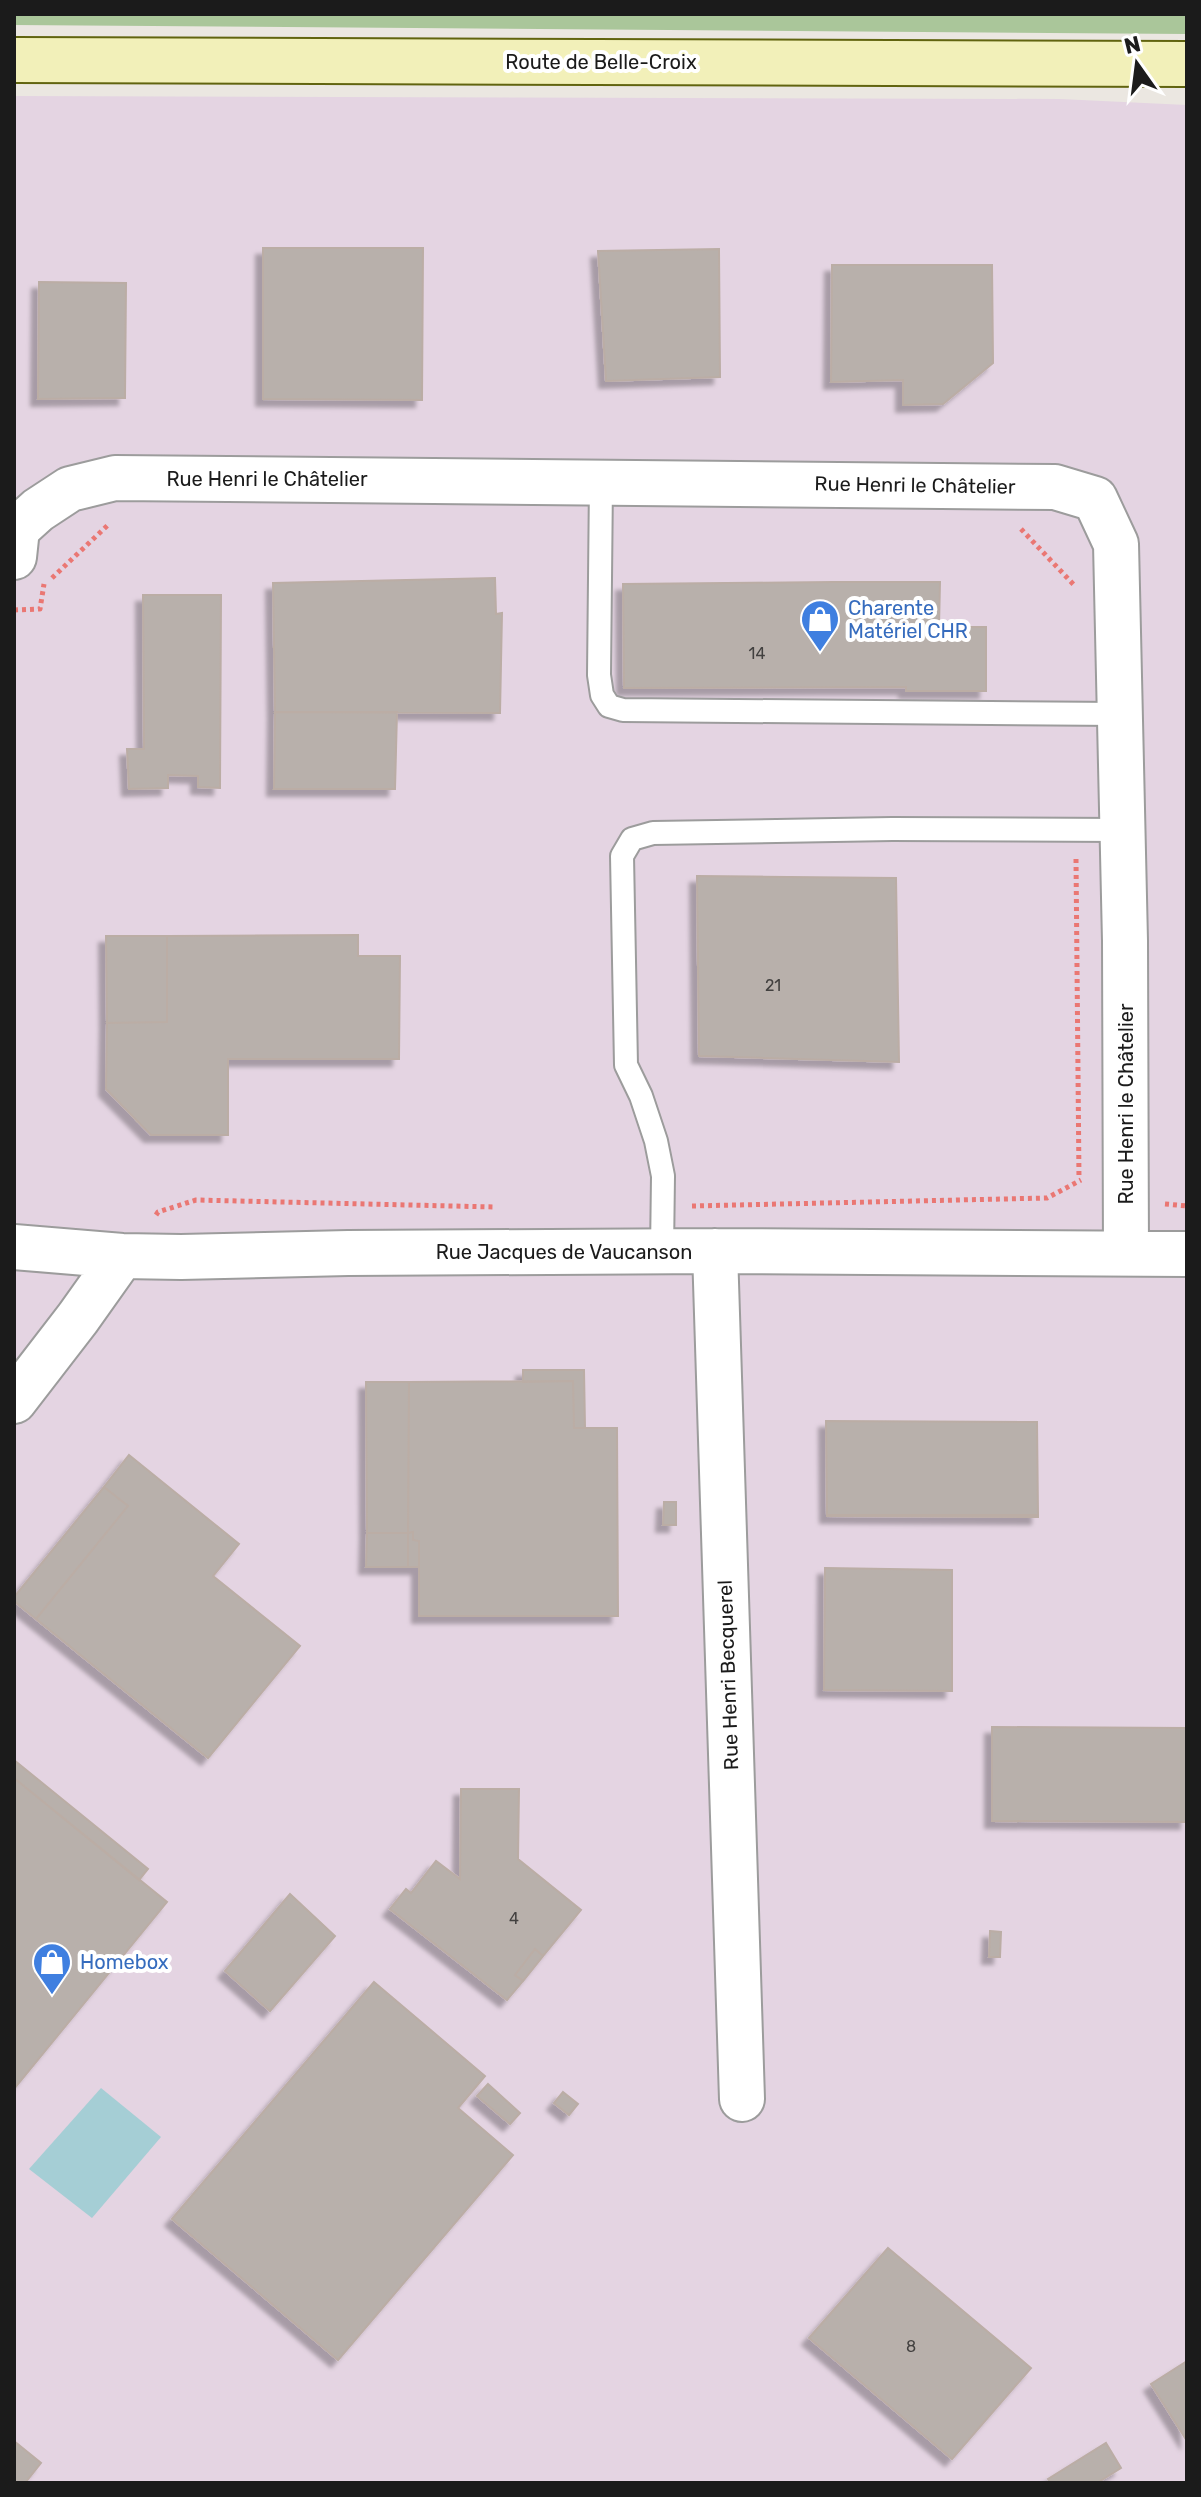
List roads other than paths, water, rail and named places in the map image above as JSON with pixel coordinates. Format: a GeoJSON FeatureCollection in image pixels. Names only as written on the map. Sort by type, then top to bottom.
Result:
{"type":"FeatureCollection","features":[{"type":"Feature","properties":{"kind":"street","name":"Route de Belle-Croix"},"geometry":{"type":"LineString","coordinates":[[14,60],[1187,64]]}},
{"type":"Feature","properties":{"kind":"street","name":"Rue Henri le Châtelier"},"geometry":{"type":"LineString","coordinates":[[14,557],[17,529],[38,510],[70,489],[115,478],[1055,487],[1095,499],[1116,544],[1126,1253]]}},
{"type":"Feature","properties":{"kind":"street","name":"Rue Jacques de Vaucanson"},"geometry":{"type":"LineString","coordinates":[[14,1247],[122,1256],[662,1251],[1187,1254]]}},
{"type":"Feature","properties":{"kind":"street","name":"Rue Henri Becquerel"},"geometry":{"type":"LineString","coordinates":[[715,1251],[742,2099]]}},
{"type":"Feature","properties":{"kind":"street"},"geometry":{"type":"LineString","coordinates":[[14,1401],[122,1256]]}},
{"type":"Feature","properties":{"kind":"lane"},"geometry":{"type":"LineString","coordinates":[[601,482],[599,675],[602,695],[609,706],[623,710],[1120,714]]}},
{"type":"Feature","properties":{"kind":"lane"},"geometry":{"type":"LineString","coordinates":[[662,1251],[663,1176],[656,1141],[641,1096],[626,1065],[622,856],[632,839],[653,833],[892,829],[1122,830]]}},
{"type":"Feature","properties":{"kind":"water"},"geometry":{"type":"Polygon","coordinates":[[[101,2088],[161,2137],[92,2218],[29,2169],[101,2088]]]}},
{"type":"Feature","properties":{"kind":"place","name":"Charente Matériel CHR"},"geometry":{"type":"Point","coordinates":[820,653]}},
{"type":"Feature","properties":{"kind":"place","name":"Homebox"},"geometry":{"type":"Point","coordinates":[52,1996]}}]}
